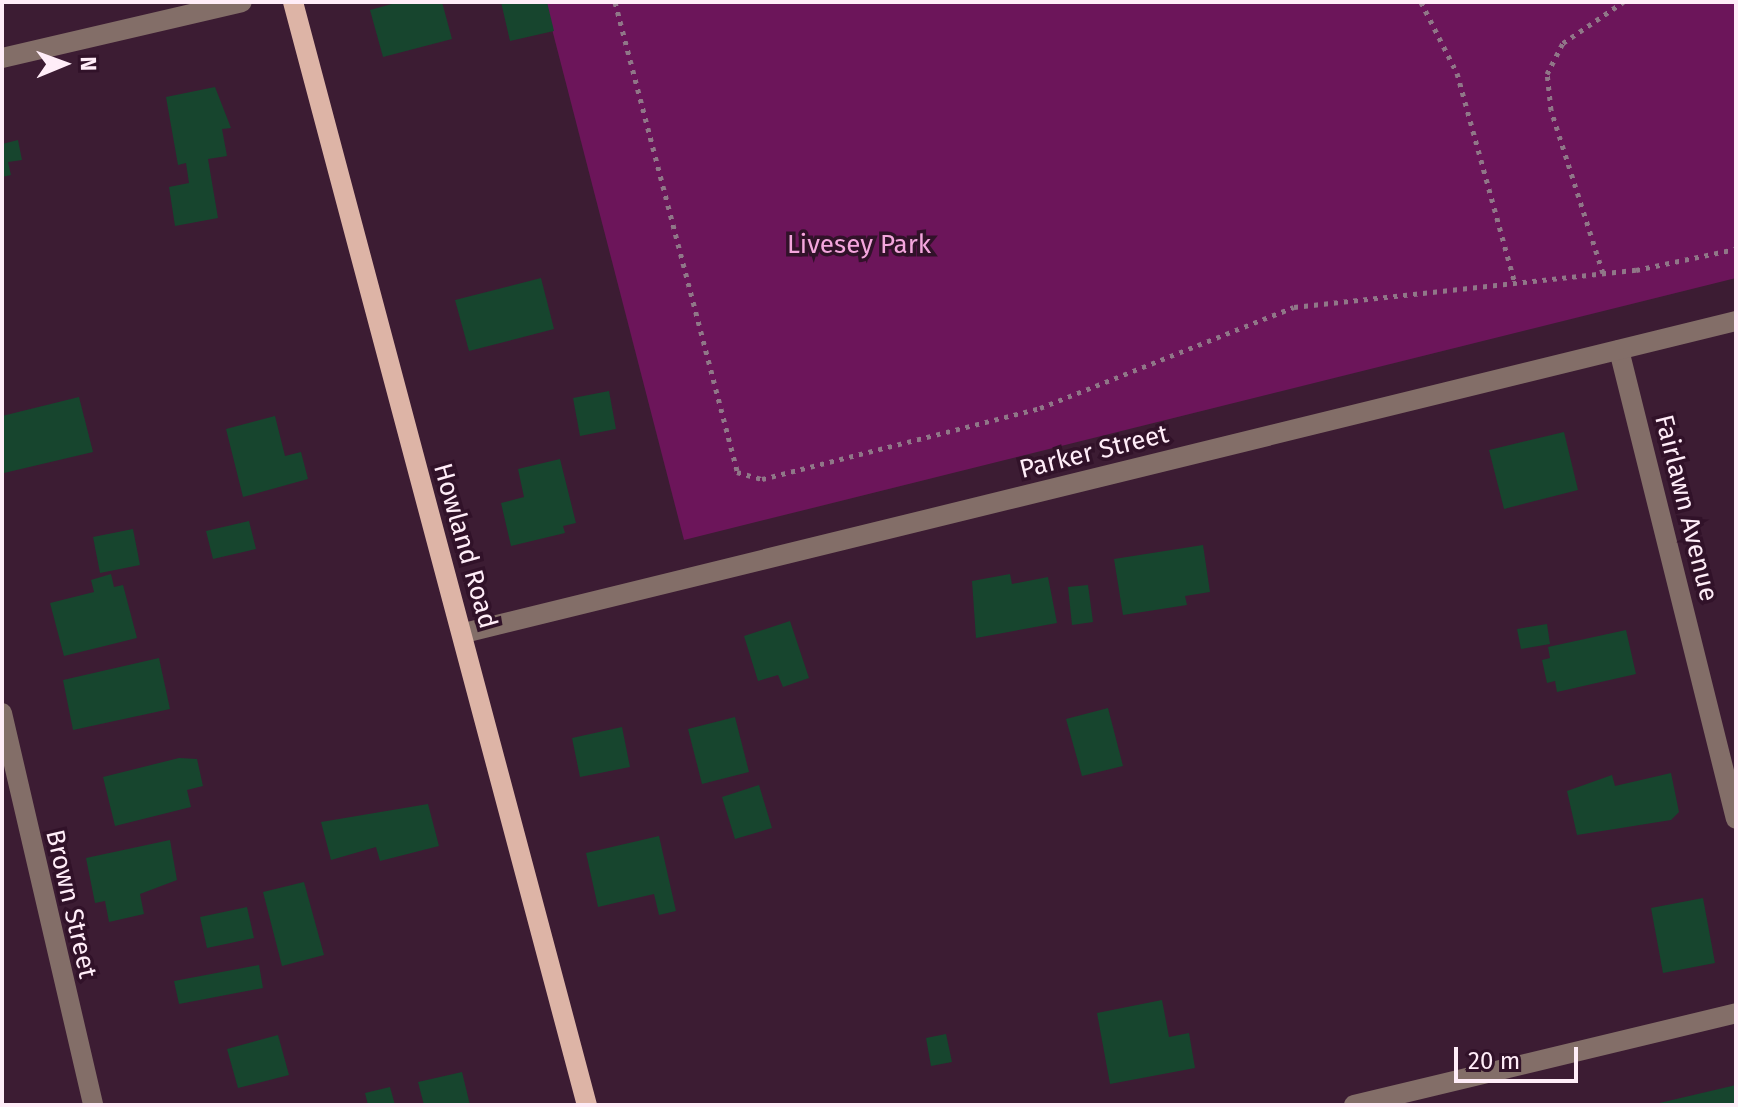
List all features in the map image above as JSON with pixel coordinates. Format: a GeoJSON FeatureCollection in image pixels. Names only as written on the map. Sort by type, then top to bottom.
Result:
{"type":"FeatureCollection","features":[{"type":"Feature","properties":{"kind":"main road","name":"Howland Road"},"geometry":{"type":"LineString","coordinates":[[293,2],[464,633],[587,1105]]}},
{"type":"Feature","properties":{"kind":"street"},"geometry":{"type":"LineString","coordinates":[[2,58],[242,2]]}},
{"type":"Feature","properties":{"kind":"street","name":"Parker Street"},"geometry":{"type":"LineString","coordinates":[[464,633],[1736,321]]}},
{"type":"Feature","properties":{"kind":"street","name":"Fairlawn Avenue"},"geometry":{"type":"LineString","coordinates":[[1619,350],[1736,819]]}},
{"type":"Feature","properties":{"kind":"street","name":"Brown Street"},"geometry":{"type":"LineString","coordinates":[[2,713],[93,1105]]}},
{"type":"Feature","properties":{"kind":"street"},"geometry":{"type":"LineString","coordinates":[[1354,1105],[1736,1013]]}},
{"type":"Feature","properties":{"kind":"path"},"geometry":{"type":"LineString","coordinates":[[615,2],[737,472],[790,478],[1040,408],[1294,307],[1514,280],[1603,273],[1736,249]]}},
{"type":"Feature","properties":{"kind":"path"},"geometry":{"type":"LineString","coordinates":[[1421,2],[1457,73],[1514,280]]}},
{"type":"Feature","properties":{"kind":"path"},"geometry":{"type":"LineString","coordinates":[[1603,273],[1551,110],[1547,74],[1563,43],[1623,2]]}},
{"type":"Feature","properties":{"kind":"green space","name":"Livesey Park"},"geometry":{"type":"Polygon","coordinates":[[[545,2],[1736,2],[1736,278],[684,540],[545,2]]]}},
{"type":"Feature","properties":{"kind":"building"},"geometry":{"type":"Polygon","coordinates":[[[399,2],[442,2],[452,39],[383,57],[370,10],[399,2]]]}},
{"type":"Feature","properties":{"kind":"building"},"geometry":{"type":"Polygon","coordinates":[[[501,2],[547,2],[554,31],[510,41],[501,2]]]}},
{"type":"Feature","properties":{"kind":"building"},"geometry":{"type":"Polygon","coordinates":[[[215,87],[231,128],[222,129],[227,156],[208,159],[218,218],[175,226],[169,187],[189,183],[186,163],[178,165],[166,97],[215,87]]]}},
{"type":"Feature","properties":{"kind":"building"},"geometry":{"type":"Polygon","coordinates":[[[18,140],[22,160],[8,162],[11,175],[2,177],[2,144],[18,140]]]}},
{"type":"Feature","properties":{"kind":"building"},"geometry":{"type":"Polygon","coordinates":[[[541,278],[554,329],[469,351],[455,300],[541,278]]]}},
{"type":"Feature","properties":{"kind":"building"},"geometry":{"type":"Polygon","coordinates":[[[609,391],[616,429],[580,436],[573,398],[609,391]]]}},
{"type":"Feature","properties":{"kind":"building"},"geometry":{"type":"Polygon","coordinates":[[[79,397],[93,452],[4,473],[2,416],[79,397]]]}},
{"type":"Feature","properties":{"kind":"building"},"geometry":{"type":"Polygon","coordinates":[[[275,416],[285,456],[301,452],[308,479],[243,497],[226,429],[275,416]]]}},
{"type":"Feature","properties":{"kind":"building"},"geometry":{"type":"Polygon","coordinates":[[[1564,432],[1578,490],[1504,509],[1489,450],[1564,432]]]}},
{"type":"Feature","properties":{"kind":"building"},"geometry":{"type":"Polygon","coordinates":[[[560,459],[576,523],[563,526],[565,533],[511,546],[501,503],[524,497],[518,469],[560,459]]]}},
{"type":"Feature","properties":{"kind":"building"},"geometry":{"type":"Polygon","coordinates":[[[249,521],[256,549],[213,559],[206,531],[249,521]]]}},
{"type":"Feature","properties":{"kind":"building"},"geometry":{"type":"Polygon","coordinates":[[[133,529],[140,565],[100,573],[93,537],[133,529]]]}},
{"type":"Feature","properties":{"kind":"building"},"geometry":{"type":"Polygon","coordinates":[[[1203,545],[1210,592],[1185,596],[1187,605],[1123,615],[1114,559],[1203,545]]]}},
{"type":"Feature","properties":{"kind":"building"},"geometry":{"type":"Polygon","coordinates":[[[111,574],[114,587],[123,585],[137,638],[64,656],[50,603],[94,592],[91,580],[111,574]]]}},
{"type":"Feature","properties":{"kind":"building"},"geometry":{"type":"Polygon","coordinates":[[[1010,574],[1012,584],[1048,577],[1057,623],[976,638],[972,581],[1010,574]]]}},
{"type":"Feature","properties":{"kind":"building"},"geometry":{"type":"Polygon","coordinates":[[[1088,585],[1093,622],[1072,625],[1068,587],[1088,585]]]}},
{"type":"Feature","properties":{"kind":"building"},"geometry":{"type":"Polygon","coordinates":[[[790,621],[809,678],[783,687],[778,675],[758,681],[744,636],[790,621]]]}},
{"type":"Feature","properties":{"kind":"building"},"geometry":{"type":"Polygon","coordinates":[[[1547,624],[1550,644],[1521,649],[1517,629],[1547,624]]]}},
{"type":"Feature","properties":{"kind":"building"},"geometry":{"type":"Polygon","coordinates":[[[1626,630],[1636,674],[1557,692],[1555,681],[1547,683],[1542,660],[1550,658],[1548,647],[1626,630]]]}},
{"type":"Feature","properties":{"kind":"building"},"geometry":{"type":"Polygon","coordinates":[[[159,658],[170,709],[73,730],[63,680],[159,658]]]}},
{"type":"Feature","properties":{"kind":"building"},"geometry":{"type":"Polygon","coordinates":[[[1108,708],[1123,766],[1082,776],[1066,719],[1108,708]]]}},
{"type":"Feature","properties":{"kind":"building"},"geometry":{"type":"Polygon","coordinates":[[[735,717],[749,772],[702,784],[688,729],[735,717]]]}},
{"type":"Feature","properties":{"kind":"building"},"geometry":{"type":"Polygon","coordinates":[[[622,727],[630,767],[580,777],[572,738],[622,727]]]}},
{"type":"Feature","properties":{"kind":"building"},"geometry":{"type":"Polygon","coordinates":[[[179,758],[197,759],[203,786],[187,790],[191,807],[115,826],[103,777],[179,758]]]}},
{"type":"Feature","properties":{"kind":"building"},"geometry":{"type":"Polygon","coordinates":[[[1671,773],[1679,812],[1671,820],[1577,835],[1567,791],[1612,775],[1615,786],[1671,773]]]}},
{"type":"Feature","properties":{"kind":"building"},"geometry":{"type":"Polygon","coordinates":[[[759,785],[772,828],[735,839],[722,797],[759,785]]]}},
{"type":"Feature","properties":{"kind":"building"},"geometry":{"type":"Polygon","coordinates":[[[428,804],[439,846],[380,861],[376,847],[331,860],[321,822],[428,804]]]}},
{"type":"Feature","properties":{"kind":"building"},"geometry":{"type":"Polygon","coordinates":[[[659,836],[676,911],[659,915],[654,894],[598,907],[586,853],[659,836]]]}},
{"type":"Feature","properties":{"kind":"building"},"geometry":{"type":"Polygon","coordinates":[[[170,840],[177,880],[140,894],[144,914],[109,922],[105,901],[95,903],[86,858],[170,840]]]}},
{"type":"Feature","properties":{"kind":"building"},"geometry":{"type":"Polygon","coordinates":[[[304,882],[324,955],[282,966],[263,892],[304,882]]]}},
{"type":"Feature","properties":{"kind":"building"},"geometry":{"type":"Polygon","coordinates":[[[1703,898],[1715,963],[1663,973],[1651,908],[1703,898]]]}},
{"type":"Feature","properties":{"kind":"building"},"geometry":{"type":"Polygon","coordinates":[[[247,907],[254,938],[207,948],[200,917],[247,907]]]}},
{"type":"Feature","properties":{"kind":"building"},"geometry":{"type":"Polygon","coordinates":[[[259,965],[263,988],[179,1004],[174,981],[259,965]]]}},
{"type":"Feature","properties":{"kind":"building"},"geometry":{"type":"Polygon","coordinates":[[[1162,1000],[1169,1037],[1189,1033],[1195,1068],[1110,1084],[1097,1013],[1162,1000]]]}},
{"type":"Feature","properties":{"kind":"building"},"geometry":{"type":"Polygon","coordinates":[[[946,1034],[952,1062],[931,1066],[926,1038],[946,1034]]]}},
{"type":"Feature","properties":{"kind":"building"},"geometry":{"type":"Polygon","coordinates":[[[278,1035],[289,1075],[238,1088],[227,1049],[278,1035]]]}},
{"type":"Feature","properties":{"kind":"building"},"geometry":{"type":"Polygon","coordinates":[[[462,1072],[470,1105],[424,1105],[418,1082],[462,1072]]]}},
{"type":"Feature","properties":{"kind":"building"},"geometry":{"type":"Polygon","coordinates":[[[1736,1085],[1736,1105],[1655,1104],[1736,1085]]]}},
{"type":"Feature","properties":{"kind":"building"},"geometry":{"type":"Polygon","coordinates":[[[390,1087],[395,1105],[368,1105],[365,1093],[390,1087]]]}}]}
